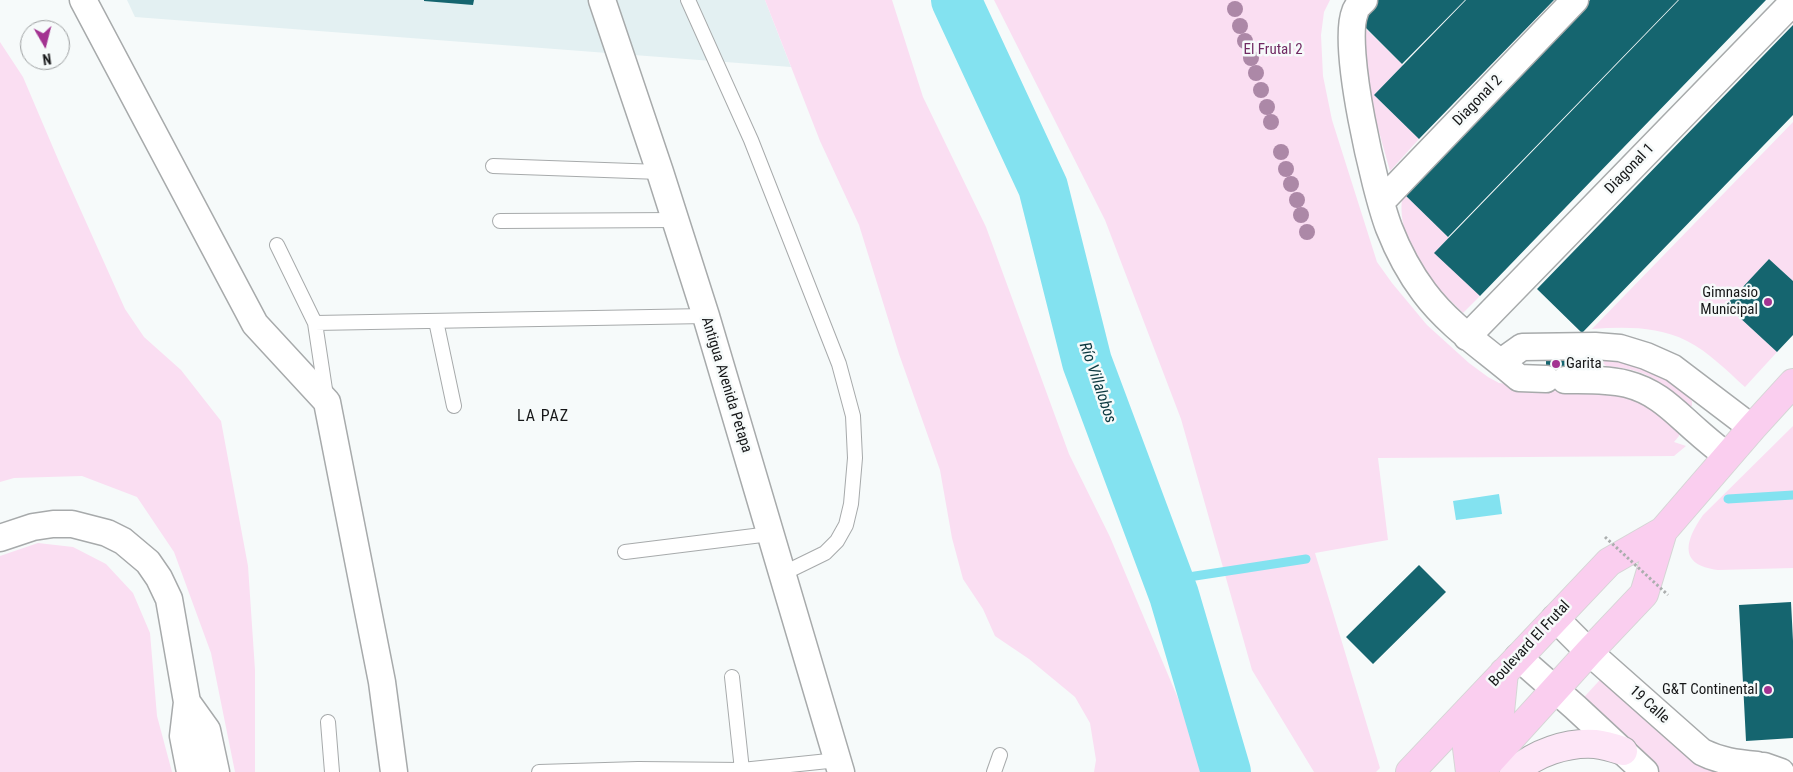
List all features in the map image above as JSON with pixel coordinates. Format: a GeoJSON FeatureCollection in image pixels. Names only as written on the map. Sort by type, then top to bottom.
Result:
{"type":"FeatureCollection","features":[{"type":"Feature","properties":{"kind":"main road","name":"Boulevard El Frutal"},"geometry":{"type":"LineString","coordinates":[[1416,765],[1609,562],[1668,524],[1793,383]]}},
{"type":"Feature","properties":{"kind":"main road","name":"Boulevard El Frutal"},"geometry":{"type":"LineString","coordinates":[[1480,772],[1644,594],[1668,524]]}},
{"type":"Feature","properties":{"kind":"main road"},"geometry":{"type":"LineString","coordinates":[[1470,772],[1467,748],[1500,712],[1511,664]]}},
{"type":"Feature","properties":{"kind":"main road"},"geometry":{"type":"LineString","coordinates":[[1514,772],[1544,753],[1564,747],[1595,744],[1622,751]]}},
{"type":"Feature","properties":{"kind":"main road"},"geometry":{"type":"LineString","coordinates":[[1416,765],[1435,758],[1455,764],[1463,772]]}},
{"type":"Feature","properties":{"kind":"street"},"geometry":{"type":"LineString","coordinates":[[83,0],[256,324],[327,402],[382,682],[394,772]]}},
{"type":"Feature","properties":{"kind":"street","name":"Antigua Avenida Petapa"},"geometry":{"type":"LineString","coordinates":[[602,0],[706,316],[839,766]]}},
{"type":"Feature","properties":{"kind":"street","name":"Diagonal 2"},"geometry":{"type":"LineString","coordinates":[[1381,202],[1575,0]]}},
{"type":"Feature","properties":{"kind":"street","name":"Diagonal 1"},"geometry":{"type":"LineString","coordinates":[[1467,337],[1793,2]]}},
{"type":"Feature","properties":{"kind":"street"},"geometry":{"type":"LineString","coordinates":[[1360,5],[1351,48],[1366,140],[1381,202],[1389,228],[1410,272],[1436,306],[1467,337],[1501,362],[1520,379],[1608,380],[1628,384],[1650,392],[1674,408],[1696,431],[1719,465]]}},
{"type":"Feature","properties":{"kind":"street"},"geometry":{"type":"LineString","coordinates":[[1566,380],[1586,347]]}},
{"type":"Feature","properties":{"kind":"street"},"geometry":{"type":"LineString","coordinates":[[1501,362],[1520,348],[1620,348],[1646,356],[1673,368],[1752,428]]}},
{"type":"Feature","properties":{"kind":"street"},"geometry":{"type":"LineString","coordinates":[[0,538],[34,527],[72,524],[107,533],[123,541],[140,554],[159,578],[169,600],[187,702],[183,736],[190,772]]}},
{"type":"Feature","properties":{"kind":"street","name":"19 Calle"},"geometry":{"type":"LineString","coordinates":[[1555,618],[1589,652],[1702,752],[1714,758],[1757,770]]}},
{"type":"Feature","properties":{"kind":"street"},"geometry":{"type":"LineString","coordinates":[[1511,664],[1555,689],[1645,772]]}},
{"type":"Feature","properties":{"kind":"street"},"geometry":{"type":"LineString","coordinates":[[187,702],[207,730],[216,772]]}},
{"type":"Feature","properties":{"kind":"lane"},"geometry":{"type":"LineString","coordinates":[[688,0],[751,140],[839,364],[853,416],[855,458],[851,504],[846,526],[837,541],[825,553],[782,574]]}},
{"type":"Feature","properties":{"kind":"lane"},"geometry":{"type":"LineString","coordinates":[[493,166],[660,172]]}},
{"type":"Feature","properties":{"kind":"lane"},"geometry":{"type":"LineString","coordinates":[[500,221],[675,220]]}},
{"type":"Feature","properties":{"kind":"lane"},"geometry":{"type":"LineString","coordinates":[[277,245],[315,323],[327,402]]}},
{"type":"Feature","properties":{"kind":"lane"},"geometry":{"type":"LineString","coordinates":[[315,323],[706,316]]}},
{"type":"Feature","properties":{"kind":"lane"},"geometry":{"type":"LineString","coordinates":[[436,321],[454,406]]}},
{"type":"Feature","properties":{"kind":"lane"},"geometry":{"type":"LineString","coordinates":[[625,552],[770,534]]}},
{"type":"Feature","properties":{"kind":"lane"},"geometry":{"type":"LineString","coordinates":[[732,677],[742,770]]}},
{"type":"Feature","properties":{"kind":"lane"},"geometry":{"type":"LineString","coordinates":[[328,722],[332,772]]}},
{"type":"Feature","properties":{"kind":"lane"},"geometry":{"type":"LineString","coordinates":[[994,772],[1000,755]]}},
{"type":"Feature","properties":{"kind":"lane"},"geometry":{"type":"LineString","coordinates":[[539,772],[638,769],[742,770],[839,766]]}},
{"type":"Feature","properties":{"kind":"path"},"geometry":{"type":"LineString","coordinates":[[1605,537],[1668,594]]}},
{"type":"Feature","properties":{"kind":"shaded area"},"geometry":{"type":"Polygon","coordinates":[[[127,0],[765,0],[791,67],[135,17],[127,0]]]}},
{"type":"Feature","properties":{"kind":"green space"},"geometry":{"type":"Polygon","coordinates":[[[765,0],[892,0],[923,97],[986,227],[1069,454],[1110,537],[1185,715],[1201,772],[1094,772],[1096,760],[1090,723],[1075,697],[1029,659],[995,636],[983,609],[963,579],[952,538],[940,470],[899,354],[859,225],[820,141],[765,0]]]}},
{"type":"Feature","properties":{"kind":"green space","name":"El Frutal 2"},"geometry":{"type":"Polygon","coordinates":[[[994,0],[1330,0],[1324,12],[1321,35],[1323,76],[1332,120],[1377,262],[1392,283],[1427,325],[1469,363],[1499,383],[1525,386],[1585,387],[1646,399],[1680,431],[1679,436],[1674,442],[1686,446],[1674,456],[1378,458],[1388,540],[1315,553],[1380,768],[1376,772],[1314,772],[1252,670],[1181,419],[1105,220],[994,0]]]}},
{"type":"Feature","properties":{"kind":"green space"},"geometry":{"type":"Polygon","coordinates":[[[1358,21],[1403,65],[1374,95],[1419,139],[1390,171],[1360,64],[1358,21]]]}},
{"type":"Feature","properties":{"kind":"green space"},"geometry":{"type":"Polygon","coordinates":[[[0,42],[23,77],[125,309],[144,337],[181,370],[221,421],[248,566],[255,670],[255,772],[235,772],[211,653],[174,552],[137,497],[82,476],[14,478],[0,482],[0,42]]]}},
{"type":"Feature","properties":{"kind":"green space"},"geometry":{"type":"Polygon","coordinates":[[[1793,122],[1793,281],[1769,259],[1726,305],[1777,352],[1745,387],[1718,362],[1687,341],[1676,336],[1641,329],[1592,329],[1793,122]]]}},
{"type":"Feature","properties":{"kind":"green space"},"geometry":{"type":"Polygon","coordinates":[[[1403,193],[1449,238],[1435,253],[1480,296],[1463,313],[1438,289],[1414,255],[1403,225],[1403,193]]]}},
{"type":"Feature","properties":{"kind":"green space"},"geometry":{"type":"Polygon","coordinates":[[[1606,359],[1643,366],[1654,371],[1683,392],[1692,401],[1692,406],[1685,404],[1658,381],[1649,376],[1619,367],[1606,366],[1603,363],[1606,359]]]}},
{"type":"Feature","properties":{"kind":"green space"},"geometry":{"type":"Polygon","coordinates":[[[1793,426],[1793,568],[1718,570],[1696,563],[1691,557],[1689,543],[1703,515],[1793,426]]]}},
{"type":"Feature","properties":{"kind":"green space"},"geometry":{"type":"Polygon","coordinates":[[[38,543],[73,547],[106,564],[133,593],[150,633],[157,716],[172,772],[0,772],[0,556],[38,543]]]}},
{"type":"Feature","properties":{"kind":"green space"},"geometry":{"type":"Polygon","coordinates":[[[1609,670],[1734,772],[1645,772],[1575,707],[1609,670]]]}},
{"type":"Feature","properties":{"kind":"water"},"geometry":{"type":"Polygon","coordinates":[[[1499,494],[1502,514],[1456,520],[1453,501],[1499,494]]]}},
{"type":"Feature","properties":{"kind":"building"},"geometry":{"type":"Polygon","coordinates":[[[424,0],[474,0],[473,5],[424,0]]]}},
{"type":"Feature","properties":{"kind":"building"},"geometry":{"type":"Polygon","coordinates":[[[1378,0],[1465,0],[1402,64],[1358,20],[1378,0]]]}},
{"type":"Feature","properties":{"kind":"building"},"geometry":{"type":"Polygon","coordinates":[[[1466,0],[1554,0],[1419,139],[1374,95],[1466,0]]]}},
{"type":"Feature","properties":{"kind":"building"},"geometry":{"type":"Polygon","coordinates":[[[1590,0],[1678,0],[1448,237],[1403,193],[1590,0]]]}},
{"type":"Feature","properties":{"kind":"building"},"geometry":{"type":"Polygon","coordinates":[[[1679,0],[1766,0],[1480,296],[1434,253],[1679,0]]]}},
{"type":"Feature","properties":{"kind":"building"},"geometry":{"type":"Polygon","coordinates":[[[1793,25],[1793,115],[1582,333],[1537,289],[1793,25]]]}},
{"type":"Feature","properties":{"kind":"building"},"geometry":{"type":"Polygon","coordinates":[[[1769,259],[1793,281],[1793,335],[1777,352],[1726,305],[1769,259]]]}},
{"type":"Feature","properties":{"kind":"building","name":"Garita"},"geometry":{"type":"Polygon","coordinates":[[[1546,348],[1565,348],[1565,385],[1546,379],[1546,348]]]}},
{"type":"Feature","properties":{"kind":"building"},"geometry":{"type":"Polygon","coordinates":[[[1419,565],[1446,592],[1373,664],[1346,637],[1419,565]]]}},
{"type":"Feature","properties":{"kind":"building","name":"G&T Continental"},"geometry":{"type":"Polygon","coordinates":[[[1791,602],[1793,738],[1746,741],[1739,605],[1791,602]]]}},
{"type":"Feature","properties":{"kind":"waterway","name":"Río Villalobos"},"geometry":{"type":"LineString","coordinates":[[956,0],[1043,187],[1087,362],[1174,595],[1226,772]]}},
{"type":"Feature","properties":{"kind":"waterway"},"geometry":{"type":"LineString","coordinates":[[1728,499],[1793,495]]}},
{"type":"Feature","properties":{"kind":"waterway"},"geometry":{"type":"LineString","coordinates":[[1169,580],[1306,559]]}},
{"type":"Feature","properties":{"kind":"place","name":"Gimnasio Municipal"},"geometry":{"type":"Point","coordinates":[1768,302]}},
{"type":"Feature","properties":{"kind":"place","name":"Garita"},"geometry":{"type":"Point","coordinates":[1556,364]}},
{"type":"Feature","properties":{"kind":"place","name":"G&T Continental"},"geometry":{"type":"Point","coordinates":[1768,690]}},
{"type":"Feature","properties":{"kind":"district","name":"LA PAZ"},"geometry":{"type":"Point","coordinates":[543,417]}}]}
